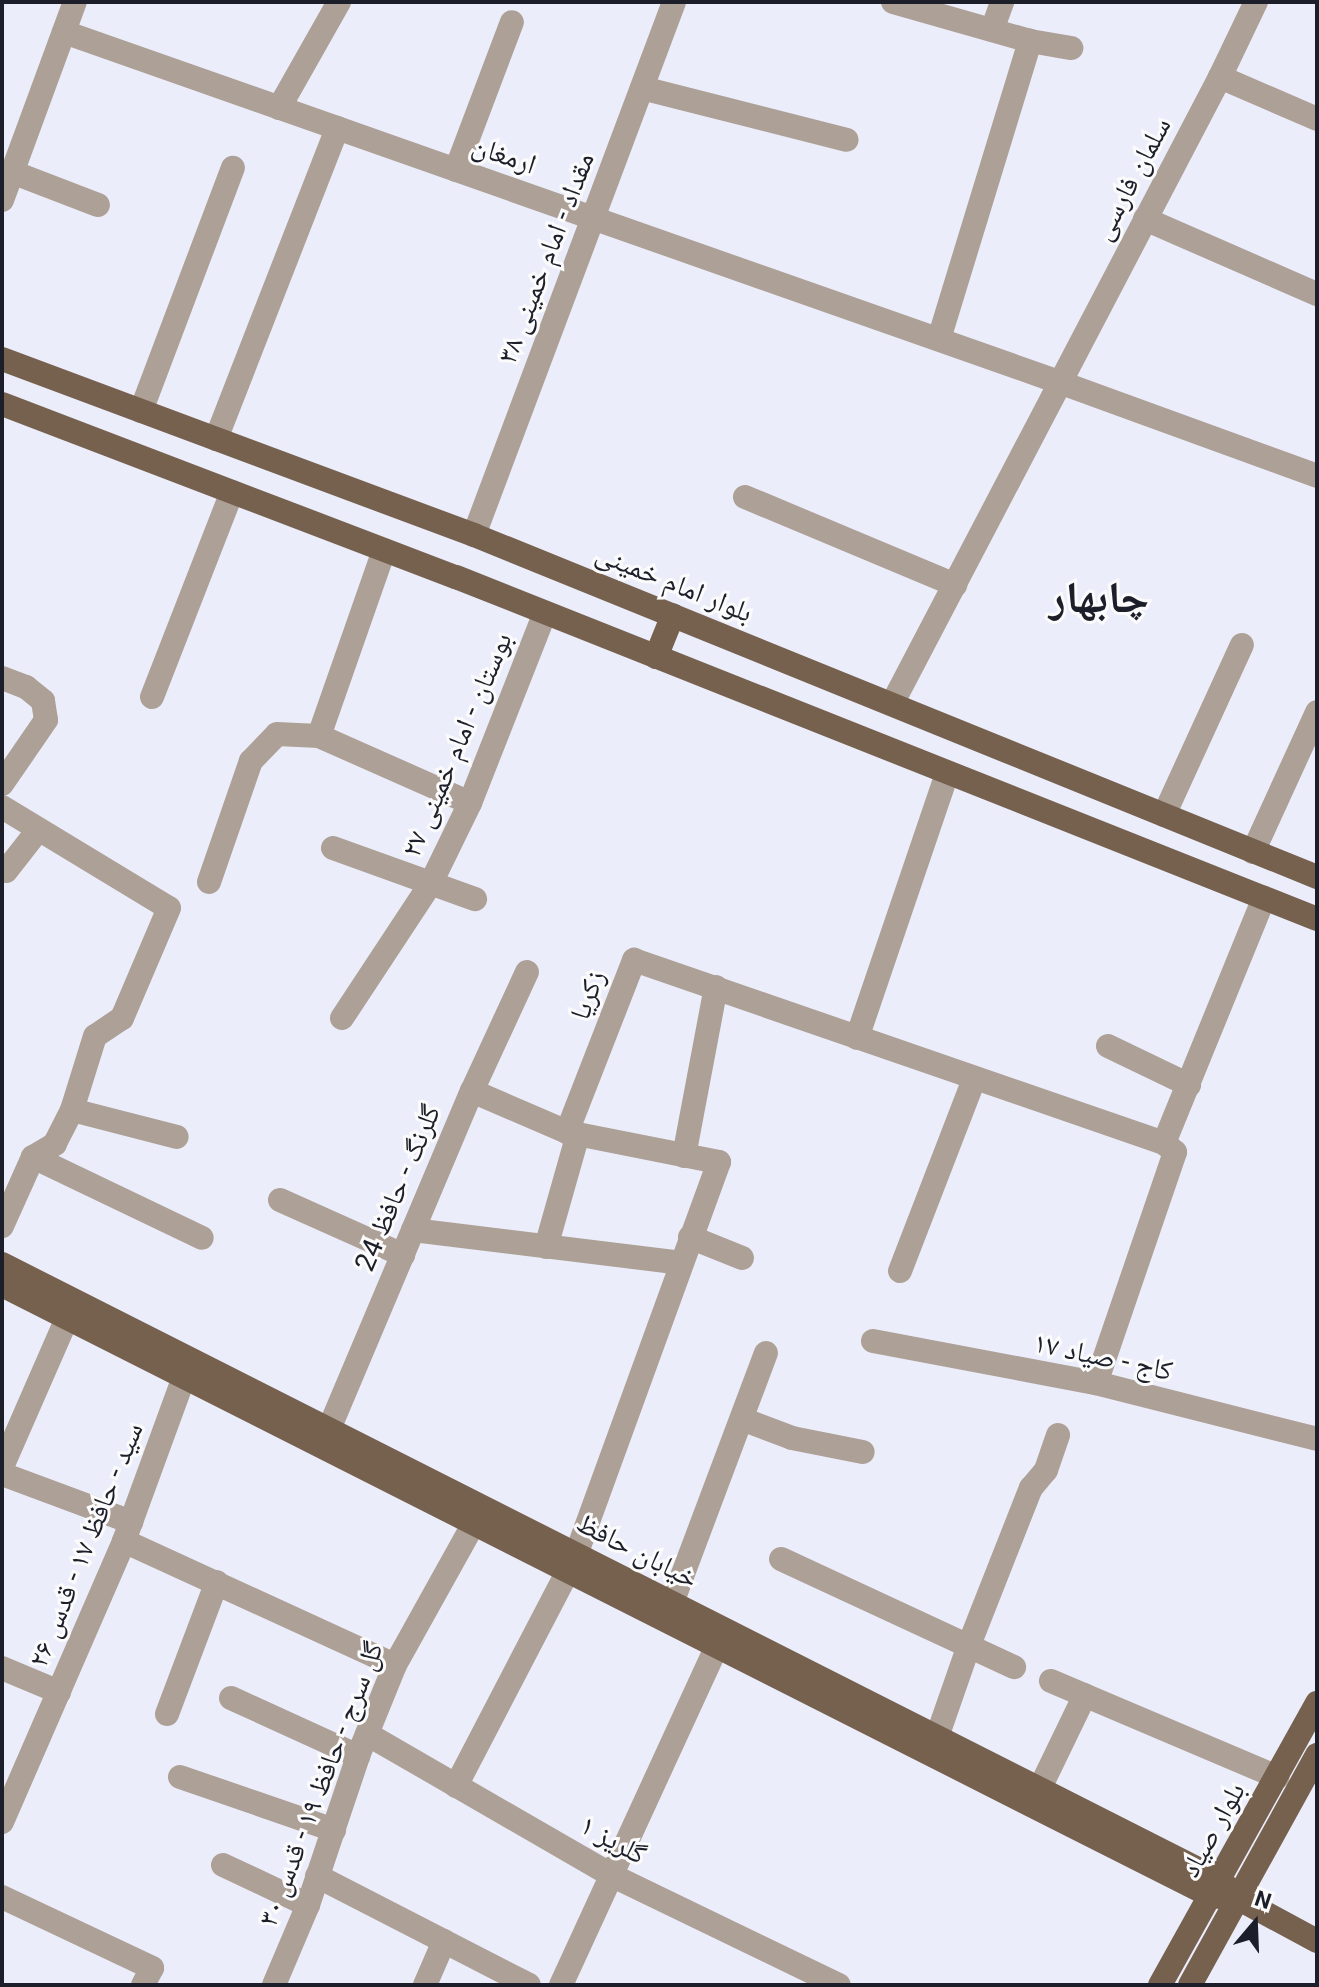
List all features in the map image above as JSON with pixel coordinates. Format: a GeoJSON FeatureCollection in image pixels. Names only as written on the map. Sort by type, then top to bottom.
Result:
{"type":"FeatureCollection","features":[{"type":"Feature","properties":{"kind":"main road","name":"بلوار امام خمینی"},"geometry":{"type":"LineString","coordinates":[[2,359],[474,535],[1317,877]]}},
{"type":"Feature","properties":{"kind":"main road"},"geometry":{"type":"LineString","coordinates":[[62,427],[76,387]]}},
{"type":"Feature","properties":{"kind":"main road"},"geometry":{"type":"LineString","coordinates":[[2,404],[545,613],[1317,919]]}},
{"type":"Feature","properties":{"kind":"main road"},"geometry":{"type":"LineString","coordinates":[[656,657],[673,615]]}},
{"type":"Feature","properties":{"kind":"main road","name":"خیابان حافظ"},"geometry":{"type":"LineString","coordinates":[[2,1264],[329,1429],[572,1562],[717,1646],[1239,1899],[1317,1941]]}},
{"type":"Feature","properties":{"kind":"main road","name":"خیابان حافظ"},"geometry":{"type":"LineString","coordinates":[[2,1285],[474,1523],[672,1603],[1040,1788],[1216,1888]]}},
{"type":"Feature","properties":{"kind":"main road","name":"بلوار صیاد"},"geometry":{"type":"LineString","coordinates":[[1160,1985],[1317,1703]]}},
{"type":"Feature","properties":{"kind":"main road","name":"بلوار صیاد"},"geometry":{"type":"LineString","coordinates":[[1190,1985],[1315,1761]]}},
{"type":"Feature","properties":{"kind":"street"},"geometry":{"type":"LineString","coordinates":[[2,200],[75,2]]}},
{"type":"Feature","properties":{"kind":"street"},"geometry":{"type":"LineString","coordinates":[[279,108],[339,2]]}},
{"type":"Feature","properties":{"kind":"street","name":"مقداد - امام خمینی ۳۸"},"geometry":{"type":"LineString","coordinates":[[474,535],[674,2]]}},
{"type":"Feature","properties":{"kind":"street"},"geometry":{"type":"LineString","coordinates":[[893,2],[1030,41],[1071,48]]}},
{"type":"Feature","properties":{"kind":"street"},"geometry":{"type":"LineString","coordinates":[[992,30],[1002,2]]}},
{"type":"Feature","properties":{"kind":"street","name":"سلمان فارسی"},"geometry":{"type":"LineString","coordinates":[[892,704],[1220,77],[1256,2]]}},
{"type":"Feature","properties":{"kind":"street"},"geometry":{"type":"LineString","coordinates":[[456,170],[512,22]]}},
{"type":"Feature","properties":{"kind":"street","name":"ارمغان"},"geometry":{"type":"LineString","coordinates":[[64,32],[939,339],[1317,476]]}},
{"type":"Feature","properties":{"kind":"street"},"geometry":{"type":"LineString","coordinates":[[939,339],[1030,41]]}},
{"type":"Feature","properties":{"kind":"street"},"geometry":{"type":"LineString","coordinates":[[1220,77],[1317,119]]}},
{"type":"Feature","properties":{"kind":"street"},"geometry":{"type":"LineString","coordinates":[[642,88],[847,140]]}},
{"type":"Feature","properties":{"kind":"street"},"geometry":{"type":"LineString","coordinates":[[216,439],[337,128]]}},
{"type":"Feature","properties":{"kind":"street"},"geometry":{"type":"LineString","coordinates":[[141,411],[233,168]]}},
{"type":"Feature","properties":{"kind":"street"},"geometry":{"type":"LineString","coordinates":[[12,172],[98,205]]}},
{"type":"Feature","properties":{"kind":"street"},"geometry":{"type":"LineString","coordinates":[[1145,219],[1317,294]]}},
{"type":"Feature","properties":{"kind":"street"},"geometry":{"type":"LineString","coordinates":[[152,697],[232,492]]}},
{"type":"Feature","properties":{"kind":"street"},"geometry":{"type":"LineString","coordinates":[[745,497],[955,585]]}},
{"type":"Feature","properties":{"kind":"street"},"geometry":{"type":"LineString","coordinates":[[319,736],[384,550]]}},
{"type":"Feature","properties":{"kind":"street","name":"بوستان - امام خمینی ۲۷"},"geometry":{"type":"LineString","coordinates":[[342,1018],[431,883],[470,803],[545,613]]}},
{"type":"Feature","properties":{"kind":"street"},"geometry":{"type":"LineString","coordinates":[[1164,815],[1242,645]]}},
{"type":"Feature","properties":{"kind":"street"},"geometry":{"type":"LineString","coordinates":[[2,678],[26,687],[43,701],[46,720],[2,784]]}},
{"type":"Feature","properties":{"kind":"street"},"geometry":{"type":"LineString","coordinates":[[1253,852],[1317,712]]}},
{"type":"Feature","properties":{"kind":"street"},"geometry":{"type":"LineString","coordinates":[[209,882],[251,761],[277,734],[319,736],[470,803]]}},
{"type":"Feature","properties":{"kind":"street"},"geometry":{"type":"LineString","coordinates":[[857,1038],[947,773]]}},
{"type":"Feature","properties":{"kind":"street"},"geometry":{"type":"LineString","coordinates":[[2,807],[169,908],[122,1018],[95,1036],[72,1110],[55,1144],[33,1157],[2,1226]]}},
{"type":"Feature","properties":{"kind":"street"},"geometry":{"type":"LineString","coordinates":[[6,871],[38,830]]}},
{"type":"Feature","properties":{"kind":"street"},"geometry":{"type":"LineString","coordinates":[[333,848],[475,899]]}},
{"type":"Feature","properties":{"kind":"street"},"geometry":{"type":"LineString","coordinates":[[1096,1383],[1175,1152],[1164,1143],[1264,898]]}},
{"type":"Feature","properties":{"kind":"street","name":"زکریا"},"geometry":{"type":"LineString","coordinates":[[572,1133],[634,960],[1164,1143]]}},
{"type":"Feature","properties":{"kind":"street","name":"گلرنگ - حافظ 24"},"geometry":{"type":"LineString","coordinates":[[329,1429],[472,1091],[527,972]]}},
{"type":"Feature","properties":{"kind":"street"},"geometry":{"type":"LineString","coordinates":[[684,1156],[716,987]]}},
{"type":"Feature","properties":{"kind":"street"},"geometry":{"type":"LineString","coordinates":[[1108,1046],[1189,1085]]}},
{"type":"Feature","properties":{"kind":"street"},"geometry":{"type":"LineString","coordinates":[[900,1271],[974,1079]]}},
{"type":"Feature","properties":{"kind":"street"},"geometry":{"type":"LineString","coordinates":[[456,1786],[572,1562],[719,1162],[572,1133],[472,1091]]}},
{"type":"Feature","properties":{"kind":"street"},"geometry":{"type":"LineString","coordinates":[[72,1110],[177,1137]]}},
{"type":"Feature","properties":{"kind":"street"},"geometry":{"type":"LineString","coordinates":[[546,1247],[572,1133]]}},
{"type":"Feature","properties":{"kind":"street"},"geometry":{"type":"LineString","coordinates":[[33,1157],[202,1238]]}},
{"type":"Feature","properties":{"kind":"street"},"geometry":{"type":"LineString","coordinates":[[280,1200],[403,1255]]}},
{"type":"Feature","properties":{"kind":"street"},"geometry":{"type":"LineString","coordinates":[[413,1230],[680,1263]]}},
{"type":"Feature","properties":{"kind":"street"},"geometry":{"type":"LineString","coordinates":[[690,1237],[742,1258]]}},
{"type":"Feature","properties":{"kind":"street"},"geometry":{"type":"LineString","coordinates":[[2,1467],[12,1419],[67,1318]]}},
{"type":"Feature","properties":{"kind":"street","name":"کاج - صیاد ۱۷"},"geometry":{"type":"LineString","coordinates":[[873,1341],[1096,1383],[1317,1439]]}},
{"type":"Feature","properties":{"kind":"street"},"geometry":{"type":"LineString","coordinates":[[672,1603],[766,1353]]}},
{"type":"Feature","properties":{"kind":"street","name":"سید - حافظ ۱۷ - قدس ۲۶"},"geometry":{"type":"LineString","coordinates":[[2,1822],[127,1532],[184,1377]]}},
{"type":"Feature","properties":{"kind":"street"},"geometry":{"type":"LineString","coordinates":[[742,1419],[792,1438],[863,1452]]}},
{"type":"Feature","properties":{"kind":"street"},"geometry":{"type":"LineString","coordinates":[[937,1737],[969,1645],[1031,1488],[1046,1470],[1058,1435]]}},
{"type":"Feature","properties":{"kind":"street"},"geometry":{"type":"LineString","coordinates":[[2,1474],[127,1532],[217,1582],[395,1665]]}},
{"type":"Feature","properties":{"kind":"street","name":"گل سرج - حافظ ۱۹ - قدس ۳۰"},"geometry":{"type":"LineString","coordinates":[[274,1985],[308,1905],[362,1745],[395,1665],[474,1523]]}},
{"type":"Feature","properties":{"kind":"street"},"geometry":{"type":"LineString","coordinates":[[781,1559],[1014,1667]]}},
{"type":"Feature","properties":{"kind":"street"},"geometry":{"type":"LineString","coordinates":[[167,1714],[217,1582]]}},
{"type":"Feature","properties":{"kind":"street"},"geometry":{"type":"LineString","coordinates":[[561,1985],[717,1646]]}},
{"type":"Feature","properties":{"kind":"street"},"geometry":{"type":"LineString","coordinates":[[2,1668],[59,1692]]}},
{"type":"Feature","properties":{"kind":"street"},"geometry":{"type":"LineString","coordinates":[[1051,1681],[1277,1777]]}},
{"type":"Feature","properties":{"kind":"street"},"geometry":{"type":"LineString","coordinates":[[1040,1788],[1085,1695]]}},
{"type":"Feature","properties":{"kind":"street","name":"گلریز ۱"},"geometry":{"type":"LineString","coordinates":[[231,1698],[362,1745],[456,1786],[611,1875],[839,1985]]}},
{"type":"Feature","properties":{"kind":"street"},"geometry":{"type":"LineString","coordinates":[[180,1777],[334,1830]]}},
{"type":"Feature","properties":{"kind":"street"},"geometry":{"type":"LineString","coordinates":[[223,1865],[308,1905]]}},
{"type":"Feature","properties":{"kind":"street"},"geometry":{"type":"LineString","coordinates":[[317,1876],[529,1985]]}},
{"type":"Feature","properties":{"kind":"street"},"geometry":{"type":"LineString","coordinates":[[2,1897],[152,1968],[143,1985]]}},
{"type":"Feature","properties":{"kind":"street"},"geometry":{"type":"LineString","coordinates":[[425,1985],[444,1941]]}},
{"type":"Feature","properties":{"kind":"district","name":"چابهار"},"geometry":{"type":"Point","coordinates":[1099,597]}}]}
